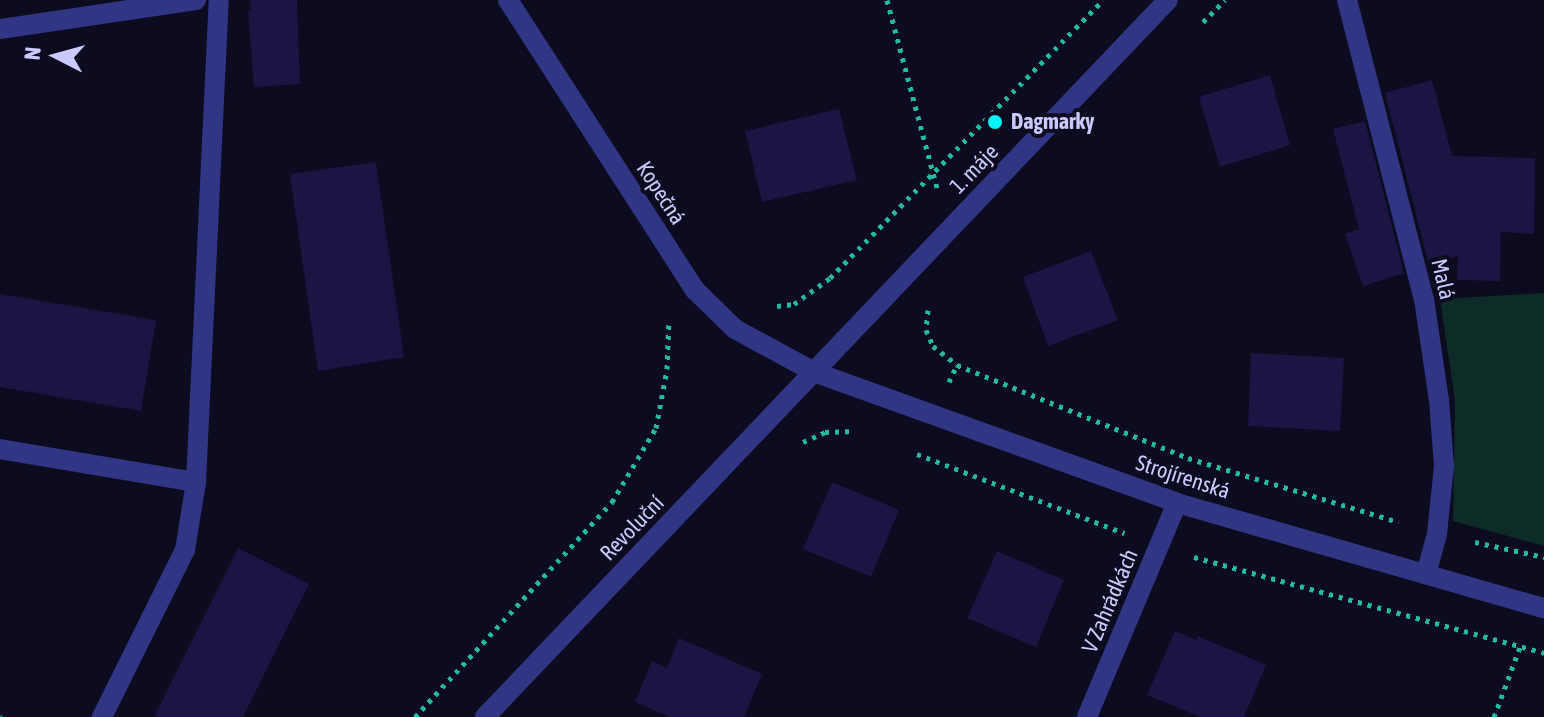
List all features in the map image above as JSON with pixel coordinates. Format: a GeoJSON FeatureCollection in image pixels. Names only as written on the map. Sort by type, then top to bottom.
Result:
{"type":"FeatureCollection","features":[{"type":"Feature","properties":{"kind":"street"},"geometry":{"type":"LineString","coordinates":[[0,29],[196,0]]}},
{"type":"Feature","properties":{"kind":"street"},"geometry":{"type":"LineString","coordinates":[[102,717],[185,550],[196,482],[219,0]]}},
{"type":"Feature","properties":{"kind":"street","name":"Kopečná"},"geometry":{"type":"LineString","coordinates":[[508,0],[711,308],[735,329],[814,372]]}},
{"type":"Feature","properties":{"kind":"street","name":"1. máje"},"geometry":{"type":"LineString","coordinates":[[814,372],[1168,0]]}},
{"type":"Feature","properties":{"kind":"street","name":"Malá"},"geometry":{"type":"LineString","coordinates":[[1347,0],[1424,299],[1439,400],[1444,466],[1437,534],[1426,574]]}},
{"type":"Feature","properties":{"kind":"street","name":"Strojírenská"},"geometry":{"type":"LineString","coordinates":[[814,372],[1177,503],[1544,608]]}},
{"type":"Feature","properties":{"kind":"street","name":"Revoluční"},"geometry":{"type":"LineString","coordinates":[[485,717],[814,372]]}},
{"type":"Feature","properties":{"kind":"street"},"geometry":{"type":"LineString","coordinates":[[0,449],[196,482]]}},
{"type":"Feature","properties":{"kind":"street","name":"V Zahrádkách"},"geometry":{"type":"LineString","coordinates":[[1087,717],[1177,503]]}},
{"type":"Feature","properties":{"kind":"path"},"geometry":{"type":"LineString","coordinates":[[887,0],[931,175],[953,226]]}},
{"type":"Feature","properties":{"kind":"path"},"geometry":{"type":"LineString","coordinates":[[763,303],[794,304],[830,278],[1103,0]]}},
{"type":"Feature","properties":{"kind":"path"},"geometry":{"type":"LineString","coordinates":[[415,717],[612,502],[656,428],[667,369],[669,316]]}},
{"type":"Feature","properties":{"kind":"path"},"geometry":{"type":"LineString","coordinates":[[926,330],[933,346],[957,365],[1067,412],[1188,458],[1437,534],[1544,557]]}},
{"type":"Feature","properties":{"kind":"path"},"geometry":{"type":"LineString","coordinates":[[791,453],[802,442],[825,432],[861,432]]}},
{"type":"Feature","properties":{"kind":"path"},"geometry":{"type":"LineString","coordinates":[[904,449],[1159,546],[1544,653]]}},
{"type":"Feature","properties":{"kind":"path"},"geometry":{"type":"LineString","coordinates":[[1494,717],[1520,646]]}},
{"type":"Feature","properties":{"kind":"green space"},"geometry":{"type":"Polygon","coordinates":[[[1544,293],[1544,546],[1453,521],[1455,400],[1440,299],[1544,293]]]}},
{"type":"Feature","properties":{"kind":"building"},"geometry":{"type":"Polygon","coordinates":[[[250,0],[297,0],[300,84],[254,87],[248,11],[251,11],[250,0]]]}},
{"type":"Feature","properties":{"kind":"building"},"geometry":{"type":"Polygon","coordinates":[[[1270,75],[1290,145],[1220,167],[1199,97],[1270,75]]]}},
{"type":"Feature","properties":{"kind":"building"},"geometry":{"type":"Polygon","coordinates":[[[1432,80],[1452,156],[1535,158],[1534,234],[1501,232],[1500,281],[1457,280],[1458,256],[1429,265],[1385,93],[1432,80]]]}},
{"type":"Feature","properties":{"kind":"building"},"geometry":{"type":"Polygon","coordinates":[[[839,109],[857,180],[762,202],[745,131],[839,109]]]}},
{"type":"Feature","properties":{"kind":"building"},"geometry":{"type":"Polygon","coordinates":[[[1365,121],[1404,273],[1363,286],[1345,234],[1359,229],[1333,129],[1365,121]]]}},
{"type":"Feature","properties":{"kind":"building"},"geometry":{"type":"Polygon","coordinates":[[[376,162],[404,357],[318,371],[290,174],[376,162]]]}},
{"type":"Feature","properties":{"kind":"building"},"geometry":{"type":"Polygon","coordinates":[[[1091,251],[1118,320],[1048,346],[1023,277],[1091,251]]]}},
{"type":"Feature","properties":{"kind":"building"},"geometry":{"type":"Polygon","coordinates":[[[0,294],[156,320],[141,411],[0,387],[0,294]]]}},
{"type":"Feature","properties":{"kind":"building"},"geometry":{"type":"Polygon","coordinates":[[[1251,353],[1344,358],[1340,431],[1248,426],[1251,353]]]}},
{"type":"Feature","properties":{"kind":"building"},"geometry":{"type":"Polygon","coordinates":[[[832,482],[899,510],[871,577],[803,549],[832,482]]]}},
{"type":"Feature","properties":{"kind":"building"},"geometry":{"type":"Polygon","coordinates":[[[238,548],[309,584],[243,717],[154,717],[238,548]]]}},
{"type":"Feature","properties":{"kind":"building"},"geometry":{"type":"Polygon","coordinates":[[[997,551],[1064,580],[1036,647],[967,618],[997,551]]]}},
{"type":"Feature","properties":{"kind":"building"},"geometry":{"type":"Polygon","coordinates":[[[1175,631],[1196,640],[1198,636],[1266,665],[1244,717],[1200,717],[1147,695],[1175,631]]]}},
{"type":"Feature","properties":{"kind":"building"},"geometry":{"type":"Polygon","coordinates":[[[679,638],[762,674],[744,717],[670,717],[635,702],[652,661],[667,668],[679,638]]]}},
{"type":"Feature","properties":{"kind":"place","name":"Dagmarky"},"geometry":{"type":"Point","coordinates":[995,122]}}]}
